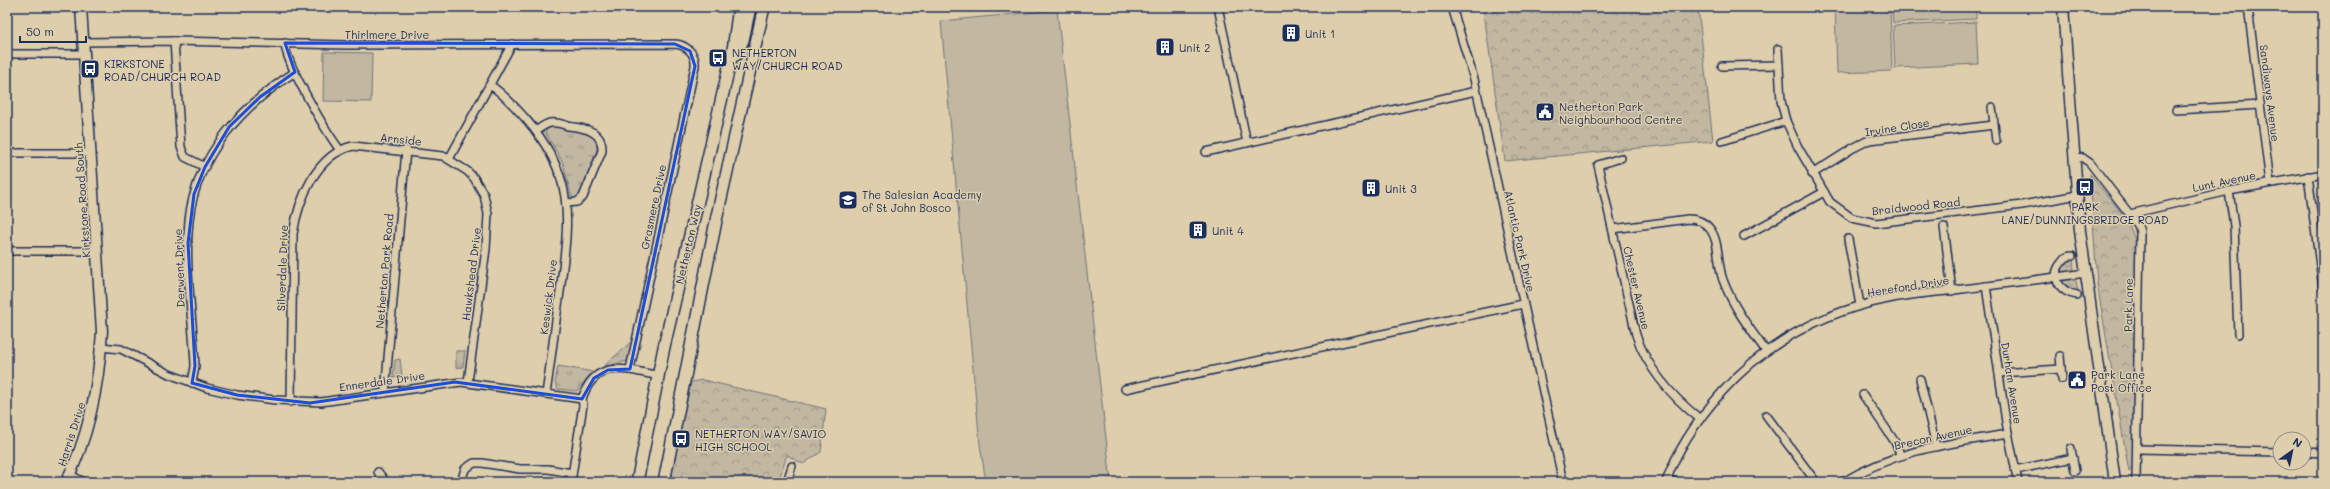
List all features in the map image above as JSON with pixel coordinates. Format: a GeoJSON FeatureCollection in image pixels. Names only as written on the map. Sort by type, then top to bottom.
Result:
{"type":"FeatureCollection","features":[{"type":"Feature","properties":{"kind":"main road","name":"Netherton Way"},"geometry":{"type":"LineString","coordinates":[[637,482],[659,376],[727,74],[739,7]]}},
{"type":"Feature","properties":{"kind":"main road"},"geometry":{"type":"LineString","coordinates":[[727,74],[743,40],[750,7]]}},
{"type":"Feature","properties":{"kind":"main road","name":"Netherton Way"},"geometry":{"type":"LineString","coordinates":[[664,482],[717,216],[764,7]]}},
{"type":"Feature","properties":{"kind":"main road"},"geometry":{"type":"LineString","coordinates":[[761,21],[769,7]]}},
{"type":"Feature","properties":{"kind":"street","name":"Kirkstone Road South"},"geometry":{"type":"LineString","coordinates":[[81,7],[97,251],[101,347],[96,392]]}},
{"type":"Feature","properties":{"kind":"street"},"geometry":{"type":"LineString","coordinates":[[1218,7],[1247,143]]}},
{"type":"Feature","properties":{"kind":"street","name":"Atlantic Park Drive"},"geometry":{"type":"LineString","coordinates":[[1452,7],[1476,92],[1563,482]]}},
{"type":"Feature","properties":{"kind":"street"},"geometry":{"type":"LineString","coordinates":[[2063,7],[2078,195],[2086,273],[2115,482]]}},
{"type":"Feature","properties":{"kind":"street","name":"Sandiways Avenue"},"geometry":{"type":"LineString","coordinates":[[2248,7],[2270,183]]}},
{"type":"Feature","properties":{"kind":"street","name":"Thirlmere Drive"},"geometry":{"type":"LineString","coordinates":[[84,42],[174,41],[345,45],[675,44],[690,50]]}},
{"type":"Feature","properties":{"kind":"street"},"geometry":{"type":"LineString","coordinates":[[174,41],[181,147],[186,157],[205,167]]}},
{"type":"Feature","properties":{"kind":"street"},"geometry":{"type":"LineString","coordinates":[[285,43],[285,51],[295,72],[340,150]]}},
{"type":"Feature","properties":{"kind":"street"},"geometry":{"type":"LineString","coordinates":[[449,159],[512,44]]}},
{"type":"Feature","properties":{"kind":"street","name":"Braidwood Road"},"geometry":{"type":"LineString","coordinates":[[1778,49],[1782,101],[1786,121],[1812,174],[1830,202],[1852,218],[1876,223],[2022,205],[2078,195]]}},
{"type":"Feature","properties":{"kind":"street","name":"Grasmere Drive"},"geometry":{"type":"LineString","coordinates":[[630,370],[695,66],[695,58],[690,50]]}},
{"type":"Feature","properties":{"kind":"street"},"geometry":{"type":"LineString","coordinates":[[7,54],[84,54]]}},
{"type":"Feature","properties":{"kind":"street"},"geometry":{"type":"LineString","coordinates":[[1722,66],[1779,65]]}},
{"type":"Feature","properties":{"kind":"street","name":"Derwent Drive"},"geometry":{"type":"LineString","coordinates":[[192,383],[195,366],[188,232],[194,194],[205,167],[224,134],[242,112],[269,90],[295,72]]}},
{"type":"Feature","properties":{"kind":"street","name":"Keswick Drive"},"geometry":{"type":"LineString","coordinates":[[490,85],[500,92],[536,131],[555,161],[566,203],[568,229],[546,394]]}},
{"type":"Feature","properties":{"kind":"street"},"geometry":{"type":"LineString","coordinates":[[1206,152],[1476,92]]}},
{"type":"Feature","properties":{"kind":"street"},"geometry":{"type":"LineString","coordinates":[[2176,110],[2260,105]]}},
{"type":"Feature","properties":{"kind":"street"},"geometry":{"type":"LineString","coordinates":[[1992,107],[1996,141]]}},
{"type":"Feature","properties":{"kind":"street"},"geometry":{"type":"LineString","coordinates":[[1722,141],[1786,121]]}},
{"type":"Feature","properties":{"kind":"street"},"geometry":{"type":"LineString","coordinates":[[536,131],[547,123],[562,124],[589,130],[598,136],[601,143],[602,151],[583,197],[578,202],[566,203]]}},
{"type":"Feature","properties":{"kind":"street","name":"Irvine Close"},"geometry":{"type":"LineString","coordinates":[[1812,174],[1853,148],[1869,140],[1994,125]]}},
{"type":"Feature","properties":{"kind":"street","name":"Arnside"},"geometry":{"type":"LineString","coordinates":[[340,150],[360,146],[436,154],[449,159]]}},
{"type":"Feature","properties":{"kind":"street","name":"Silverdale Drive"},"geometry":{"type":"LineString","coordinates":[[291,402],[293,234],[295,220],[299,206],[311,181],[327,160],[340,150]]}},
{"type":"Feature","properties":{"kind":"street","name":"Netherton Park Road"},"geometry":{"type":"LineString","coordinates":[[385,393],[406,150]]}},
{"type":"Feature","properties":{"kind":"street"},"geometry":{"type":"LineString","coordinates":[[7,153],[91,153]]}},
{"type":"Feature","properties":{"kind":"street","name":"Park Lane"},"geometry":{"type":"LineString","coordinates":[[2075,157],[2084,158],[2090,163],[2138,225],[2141,240],[2136,482]]}},
{"type":"Feature","properties":{"kind":"street","name":"Chester Avenue"},"geometry":{"type":"LineString","coordinates":[[1621,158],[1598,165],[1641,350],[1651,368],[1672,395],[1700,419]]}},
{"type":"Feature","properties":{"kind":"street","name":"Hawkshead Drive"},"geometry":{"type":"LineString","coordinates":[[449,159],[474,178],[484,195],[488,214],[486,249],[468,382]]}},
{"type":"Feature","properties":{"kind":"street","name":"Lunt Avenue"},"geometry":{"type":"LineString","coordinates":[[2130,214],[2229,191],[2323,174]]}},
{"type":"Feature","properties":{"kind":"street"},"geometry":{"type":"LineString","coordinates":[[2308,176],[2323,288]]}},
{"type":"Feature","properties":{"kind":"street"},"geometry":{"type":"LineString","coordinates":[[2229,191],[2234,226],[2238,334]]}},
{"type":"Feature","properties":{"kind":"street"},"geometry":{"type":"LineString","coordinates":[[1744,236],[1824,192]]}},
{"type":"Feature","properties":{"kind":"street"},"geometry":{"type":"LineString","coordinates":[[1613,229],[1688,219],[1698,220],[1707,225],[1715,238],[1722,278],[1734,305],[1766,351]]}},
{"type":"Feature","properties":{"kind":"street"},"geometry":{"type":"LineString","coordinates":[[1944,227],[1952,291]]}},
{"type":"Feature","properties":{"kind":"street"},"geometry":{"type":"LineString","coordinates":[[1848,239],[1860,305]]}},
{"type":"Feature","properties":{"kind":"street"},"geometry":{"type":"LineString","coordinates":[[7,251],[97,251]]}},
{"type":"Feature","properties":{"kind":"street"},"geometry":{"type":"LineString","coordinates":[[2072,256],[2066,258],[2057,268],[2055,277],[2058,283],[2067,292],[2077,295]]}},
{"type":"Feature","properties":{"kind":"street","name":"Hereford Drive"},"geometry":{"type":"LineString","coordinates":[[1667,480],[1683,446],[1700,419],[1730,382],[1766,351],[1802,328],[1830,315],[1860,305],[1900,297],[2086,273]]}},
{"type":"Feature","properties":{"kind":"street","name":"Durham Avenue"},"geometry":{"type":"LineString","coordinates":[[1986,286],[2008,434],[2018,482]]}},
{"type":"Feature","properties":{"kind":"street"},"geometry":{"type":"LineString","coordinates":[[1125,389],[1523,304]]}},
{"type":"Feature","properties":{"kind":"street","name":"Ennerdale Drive"},"geometry":{"type":"LineString","coordinates":[[101,347],[121,349],[160,370],[192,383],[237,395],[291,402],[321,402],[448,383],[468,382],[582,400]]}},
{"type":"Feature","properties":{"kind":"street"},"geometry":{"type":"LineString","coordinates":[[2060,356],[2062,379]]}},
{"type":"Feature","properties":{"kind":"street"},"geometry":{"type":"LineString","coordinates":[[571,482],[583,405],[582,400],[589,384],[601,373],[615,369],[630,370],[659,376]]}},
{"type":"Feature","properties":{"kind":"street"},"geometry":{"type":"LineString","coordinates":[[1999,374],[2061,369]]}},
{"type":"Feature","properties":{"kind":"street"},"geometry":{"type":"LineString","coordinates":[[1920,379],[1936,446]]}},
{"type":"Feature","properties":{"kind":"street","name":"Harris Drive"},"geometry":{"type":"LineString","coordinates":[[68,478],[87,428],[96,392]]}},
{"type":"Feature","properties":{"kind":"street"},"geometry":{"type":"LineString","coordinates":[[1863,395],[1898,446],[1900,454]]}},
{"type":"Feature","properties":{"kind":"street"},"geometry":{"type":"LineString","coordinates":[[1766,415],[1816,482]]}},
{"type":"Feature","properties":{"kind":"street","name":"Brecon Avenue"},"geometry":{"type":"LineString","coordinates":[[1843,482],[1870,466],[1900,454],[1936,446],[2008,434]]}},
{"type":"Feature","properties":{"kind":"street"},"geometry":{"type":"LineString","coordinates":[[2071,449],[2075,471]]}},
{"type":"Feature","properties":{"kind":"street"},"geometry":{"type":"LineString","coordinates":[[2137,449],[2272,452]]}},
{"type":"Feature","properties":{"kind":"street"},"geometry":{"type":"LineString","coordinates":[[2312,452],[2323,453]]}},
{"type":"Feature","properties":{"kind":"street"},"geometry":{"type":"LineString","coordinates":[[2015,470],[2073,458]]}},
{"type":"Feature","properties":{"kind":"street"},"geometry":{"type":"LineString","coordinates":[[461,482],[465,469],[478,463],[520,469],[542,469],[572,473]]}},
{"type":"Feature","properties":{"kind":"street"},"geometry":{"type":"LineString","coordinates":[[788,482],[792,466]]}},
{"type":"Feature","properties":{"kind":"street"},"geometry":{"type":"LineString","coordinates":[[68,478],[84,482]]}},
{"type":"Feature","properties":{"kind":"street"},"geometry":{"type":"LineString","coordinates":[[1667,480],[1675,482]]}},
{"type":"Feature","properties":{"kind":"highlighted area"},"geometry":{"type":"Polygon","coordinates":[[[285,43],[675,44],[690,51],[695,66],[630,369],[608,370],[594,378],[582,399],[455,382],[310,403],[237,395],[192,383],[195,366],[188,243],[194,194],[205,167],[229,127],[260,97],[295,72],[285,43]]]}},
{"type":"Feature","properties":{"kind":"green space"},"geometry":{"type":"Polygon","coordinates":[[[1483,7],[1698,7],[1713,141],[1505,161],[1483,7]]]}},
{"type":"Feature","properties":{"kind":"green space"},"geometry":{"type":"Polygon","coordinates":[[[1835,7],[1890,7],[1892,71],[1837,73],[1835,7]]]}},
{"type":"Feature","properties":{"kind":"green space"},"geometry":{"type":"Polygon","coordinates":[[[1892,7],[1976,7],[1976,19],[1893,23],[1892,7]]]}},
{"type":"Feature","properties":{"kind":"green space"},"geometry":{"type":"Polygon","coordinates":[[[1057,10],[1111,482],[986,482],[980,445],[941,21],[1057,10]]]}},
{"type":"Feature","properties":{"kind":"green space"},"geometry":{"type":"Polygon","coordinates":[[[1976,22],[1978,64],[1895,68],[1893,26],[1976,22]]]}},
{"type":"Feature","properties":{"kind":"green space"},"geometry":{"type":"Polygon","coordinates":[[[324,52],[372,53],[371,102],[323,101],[324,52]]]}},
{"type":"Feature","properties":{"kind":"green space"},"geometry":{"type":"Polygon","coordinates":[[[551,125],[591,134],[596,139],[597,150],[579,198],[572,199],[563,163],[545,132],[551,125]]]}},
{"type":"Feature","properties":{"kind":"green space"},"geometry":{"type":"Polygon","coordinates":[[[2090,174],[2127,220],[2136,242],[2133,467],[2129,472],[2097,283],[2090,174]]]}},
{"type":"Feature","properties":{"kind":"green space"},"geometry":{"type":"Polygon","coordinates":[[[2073,259],[2074,268],[2070,272],[2061,272],[2060,270],[2066,262],[2073,259]]]}},
{"type":"Feature","properties":{"kind":"green space"},"geometry":{"type":"Polygon","coordinates":[[[2070,279],[2076,281],[2078,291],[2071,291],[2063,285],[2062,281],[2070,279]]]}},
{"type":"Feature","properties":{"kind":"green space"},"geometry":{"type":"Polygon","coordinates":[[[634,339],[627,361],[603,367],[634,339]]]}},
{"type":"Feature","properties":{"kind":"green space"},"geometry":{"type":"Polygon","coordinates":[[[456,351],[465,351],[463,367],[456,368],[456,351]]]}},
{"type":"Feature","properties":{"kind":"green space"},"geometry":{"type":"Polygon","coordinates":[[[400,359],[402,376],[393,378],[395,360],[400,359]]]}},
{"type":"Feature","properties":{"kind":"green space"},"geometry":{"type":"Polygon","coordinates":[[[558,366],[592,372],[577,391],[558,389],[555,383],[558,366]]]}},
{"type":"Feature","properties":{"kind":"green space"},"geometry":{"type":"Polygon","coordinates":[[[703,380],[826,409],[821,452],[803,464],[787,455],[778,482],[669,482],[691,382],[703,380]]]}},
{"type":"Feature","properties":{"kind":"place","name":"Unit 1"},"geometry":{"type":"Point","coordinates":[1291,33]}},
{"type":"Feature","properties":{"kind":"place","name":"Unit 2"},"geometry":{"type":"Point","coordinates":[1165,47]}},
{"type":"Feature","properties":{"kind":"place","name":"NETHERTON WAY/CHURCH ROAD"},"geometry":{"type":"Point","coordinates":[718,58]}},
{"type":"Feature","properties":{"kind":"place","name":"KIRKSTONE ROAD/CHURCH ROAD"},"geometry":{"type":"Point","coordinates":[90,69]}},
{"type":"Feature","properties":{"kind":"place","name":"Netherton Park Neighbourhood Centre"},"geometry":{"type":"Point","coordinates":[1545,112]}},
{"type":"Feature","properties":{"kind":"place","name":"PARK LANE/DUNNINGSBRIDGE ROAD"},"geometry":{"type":"Point","coordinates":[2085,187]}},
{"type":"Feature","properties":{"kind":"place","name":"Unit 3"},"geometry":{"type":"Point","coordinates":[1371,188]}},
{"type":"Feature","properties":{"kind":"place","name":"The Salesian Academy of St John Bosco"},"geometry":{"type":"Point","coordinates":[848,200]}},
{"type":"Feature","properties":{"kind":"place","name":"Unit 4"},"geometry":{"type":"Point","coordinates":[1198,230]}},
{"type":"Feature","properties":{"kind":"place","name":"Park Lane Post Office"},"geometry":{"type":"Point","coordinates":[2077,380]}},
{"type":"Feature","properties":{"kind":"place","name":"NETHERTON WAY/SAVIO HIGH SCHOOL"},"geometry":{"type":"Point","coordinates":[681,439]}}]}
